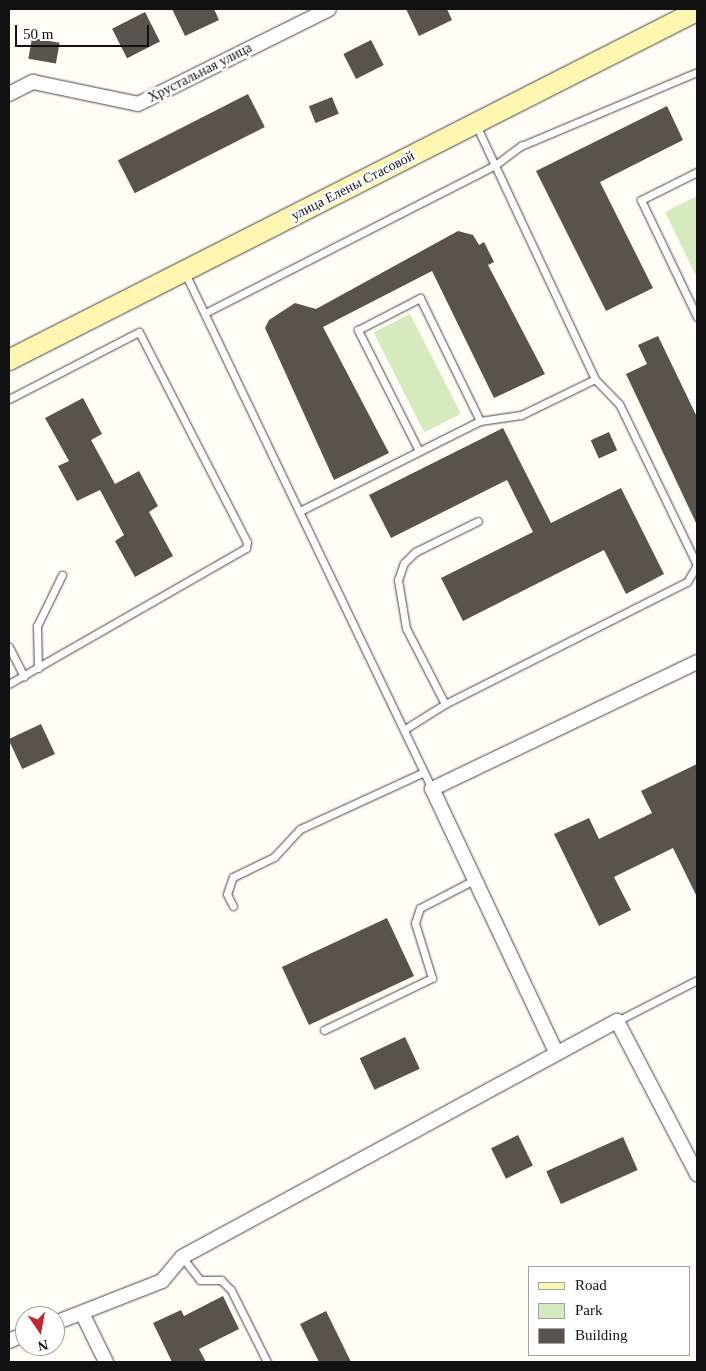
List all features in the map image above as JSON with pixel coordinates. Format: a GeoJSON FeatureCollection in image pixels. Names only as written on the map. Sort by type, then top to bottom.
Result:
{"type":"FeatureCollection","features":[{"type":"Feature","properties":{"kind":"main road","name":"улица Елены Стасовой"},"geometry":{"type":"LineString","coordinates":[[9,360],[476,125],[697,11]]}},
{"type":"Feature","properties":{"kind":"street","name":"Хрустальная улица"},"geometry":{"type":"LineString","coordinates":[[9,94],[33,82],[138,104],[329,9]]}},
{"type":"Feature","properties":{"kind":"street"},"geometry":{"type":"LineString","coordinates":[[556,1052],[432,789],[697,662]]}},
{"type":"Feature","properties":{"kind":"street"},"geometry":{"type":"LineString","coordinates":[[65,1319],[162,1282],[182,1257],[617,1020],[697,1174]]}},
{"type":"Feature","properties":{"kind":"street"},"geometry":{"type":"LineString","coordinates":[[82,1313],[106,1362]]}},
{"type":"Feature","properties":{"kind":"lane"},"geometry":{"type":"LineString","coordinates":[[205,313],[494,166],[521,146],[697,72]]}},
{"type":"Feature","properties":{"kind":"lane"},"geometry":{"type":"LineString","coordinates":[[405,729],[445,704],[687,582],[694,574],[697,566],[619,404],[595,378],[476,125]]}},
{"type":"Feature","properties":{"kind":"lane"},"geometry":{"type":"LineString","coordinates":[[697,172],[641,200],[697,317]]}},
{"type":"Feature","properties":{"kind":"lane"},"geometry":{"type":"LineString","coordinates":[[184,271],[405,729],[432,789]]}},
{"type":"Feature","properties":{"kind":"lane"},"geometry":{"type":"LineString","coordinates":[[419,451],[358,330],[420,298],[480,421]]}},
{"type":"Feature","properties":{"kind":"lane"},"geometry":{"type":"LineString","coordinates":[[9,399],[139,332],[247,542],[246,548],[9,684]]}},
{"type":"Feature","properties":{"kind":"lane"},"geometry":{"type":"LineString","coordinates":[[300,511],[480,421],[521,415],[595,378]]}},
{"type":"Feature","properties":{"kind":"lane"},"geometry":{"type":"LineString","coordinates":[[445,704],[406,628],[398,580],[404,563],[415,552],[478,521]]}},
{"type":"Feature","properties":{"kind":"lane"},"geometry":{"type":"LineString","coordinates":[[38,668],[37,626],[62,575]]}},
{"type":"Feature","properties":{"kind":"lane"},"geometry":{"type":"LineString","coordinates":[[9,647],[24,676]]}},
{"type":"Feature","properties":{"kind":"lane"},"geometry":{"type":"LineString","coordinates":[[233,906],[227,894],[233,877],[274,857],[300,829],[424,772]]}},
{"type":"Feature","properties":{"kind":"lane"},"geometry":{"type":"LineString","coordinates":[[324,1030],[432,978],[415,923],[420,908],[474,880]]}},
{"type":"Feature","properties":{"kind":"lane"},"geometry":{"type":"LineString","coordinates":[[617,1020],[697,980]]}},
{"type":"Feature","properties":{"kind":"lane"},"geometry":{"type":"LineString","coordinates":[[182,1257],[200,1280],[221,1280],[231,1290],[267,1362]]}},
{"type":"Feature","properties":{"kind":"green space"},"geometry":{"type":"Polygon","coordinates":[[[697,196],[697,278],[665,212],[697,196]]]}},
{"type":"Feature","properties":{"kind":"green space"},"geometry":{"type":"Polygon","coordinates":[[[410,314],[461,414],[424,432],[373,333],[410,314]]]}},
{"type":"Feature","properties":{"kind":"building"},"geometry":{"type":"Polygon","coordinates":[[[172,9],[214,9],[219,20],[185,36],[172,9]]]}},
{"type":"Feature","properties":{"kind":"building"},"geometry":{"type":"Polygon","coordinates":[[[406,9],[447,9],[452,20],[419,36],[406,9]]]}},
{"type":"Feature","properties":{"kind":"building"},"geometry":{"type":"Polygon","coordinates":[[[145,12],[160,41],[127,58],[112,29],[145,12]]]}},
{"type":"Feature","properties":{"kind":"building"},"geometry":{"type":"Polygon","coordinates":[[[32,38],[60,43],[56,64],[28,59],[32,38]]]}},
{"type":"Feature","properties":{"kind":"building"},"geometry":{"type":"Polygon","coordinates":[[[371,40],[384,65],[356,79],[343,54],[371,40]]]}},
{"type":"Feature","properties":{"kind":"building"},"geometry":{"type":"Polygon","coordinates":[[[248,94],[265,127],[135,193],[118,160],[248,94]]]}},
{"type":"Feature","properties":{"kind":"building"},"geometry":{"type":"Polygon","coordinates":[[[332,97],[339,114],[316,123],[309,106],[332,97]]]}},
{"type":"Feature","properties":{"kind":"building"},"geometry":{"type":"Polygon","coordinates":[[[667,106],[683,140],[600,182],[653,288],[606,311],[536,171],[667,106]]]}},
{"type":"Feature","properties":{"kind":"building"},"geometry":{"type":"Polygon","coordinates":[[[458,231],[473,235],[479,245],[484,242],[494,262],[488,265],[545,374],[494,398],[432,271],[323,327],[389,453],[334,480],[265,328],[269,320],[295,303],[316,309],[458,231]]]}},
{"type":"Feature","properties":{"kind":"building"},"geometry":{"type":"Polygon","coordinates":[[[658,336],[697,417],[697,525],[626,374],[647,364],[638,345],[658,336]]]}},
{"type":"Feature","properties":{"kind":"building"},"geometry":{"type":"Polygon","coordinates":[[[83,398],[102,434],[91,440],[115,484],[139,471],[158,506],[149,512],[173,556],[135,577],[115,541],[124,535],[100,490],[77,501],[58,466],[69,461],[45,418],[83,398]]]}},
{"type":"Feature","properties":{"kind":"building"},"geometry":{"type":"Polygon","coordinates":[[[503,428],[551,523],[621,488],[664,574],[626,594],[604,550],[463,621],[441,578],[533,532],[507,480],[391,538],[369,495],[503,428]]]}},
{"type":"Feature","properties":{"kind":"building"},"geometry":{"type":"Polygon","coordinates":[[[609,432],[617,450],[599,458],[591,440],[609,432]]]}},
{"type":"Feature","properties":{"kind":"building"},"geometry":{"type":"Polygon","coordinates":[[[41,724],[55,754],[22,769],[9,739],[41,724]]]}},
{"type":"Feature","properties":{"kind":"building"},"geometry":{"type":"Polygon","coordinates":[[[697,764],[697,897],[673,848],[614,877],[631,910],[599,926],[554,834],[589,818],[599,839],[652,813],[641,791],[697,764]]]}},
{"type":"Feature","properties":{"kind":"building"},"geometry":{"type":"Polygon","coordinates":[[[387,918],[414,976],[309,1025],[282,967],[387,918]]]}},
{"type":"Feature","properties":{"kind":"building"},"geometry":{"type":"Polygon","coordinates":[[[405,1037],[420,1069],[374,1090],[360,1058],[405,1037]]]}},
{"type":"Feature","properties":{"kind":"building"},"geometry":{"type":"Polygon","coordinates":[[[518,1135],[533,1166],[506,1179],[491,1148],[518,1135]]]}},
{"type":"Feature","properties":{"kind":"building"},"geometry":{"type":"Polygon","coordinates":[[[623,1137],[638,1170],[561,1204],[546,1171],[623,1137]]]}},
{"type":"Feature","properties":{"kind":"building"},"geometry":{"type":"Polygon","coordinates":[[[223,1296],[239,1329],[199,1349],[206,1362],[172,1362],[153,1323],[181,1310],[184,1316],[223,1296]]]}},
{"type":"Feature","properties":{"kind":"building"},"geometry":{"type":"Polygon","coordinates":[[[326,1311],[351,1362],[319,1362],[300,1324],[326,1311]]]}}]}
